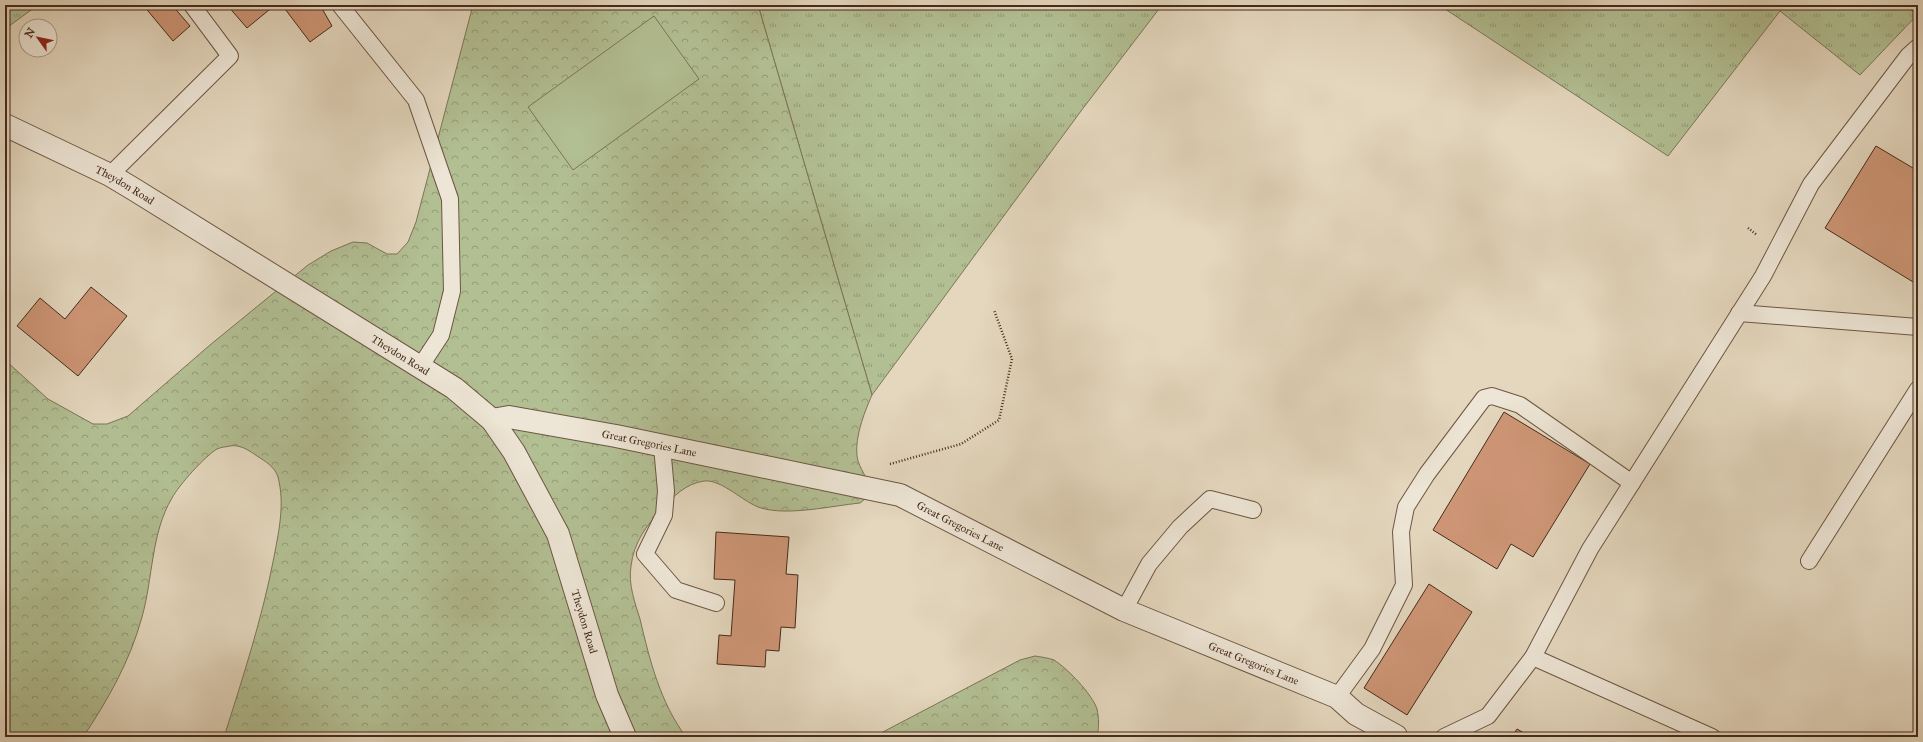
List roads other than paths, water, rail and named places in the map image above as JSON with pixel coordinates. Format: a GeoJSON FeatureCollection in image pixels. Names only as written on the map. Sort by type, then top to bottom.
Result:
{"type":"FeatureCollection","features":[{"type":"Feature","properties":{"kind":"street","name":"Theydon Road"},"geometry":{"type":"LineString","coordinates":[[5,125],[110,175],[454,388],[492,420],[514,452],[558,534],[607,695],[625,737]]}},
{"type":"Feature","properties":{"kind":"street","name":"Great Gregories Lane"},"geometry":{"type":"LineString","coordinates":[[492,420],[509,417],[662,446],[900,495],[1124,610],[1337,697],[1356,714],[1399,736]]}},
{"type":"Feature","properties":{"kind":"lane"},"geometry":{"type":"LineString","coordinates":[[110,175],[230,56],[192,5]]}},
{"type":"Feature","properties":{"kind":"lane"},"geometry":{"type":"LineString","coordinates":[[340,5],[416,100],[450,199],[452,291],[441,335],[420,367]]}},
{"type":"Feature","properties":{"kind":"lane"},"geometry":{"type":"LineString","coordinates":[[1444,737],[1488,716],[1533,657],[1590,549],[1763,276],[1811,184],[1908,56],[1918,47]]}},
{"type":"Feature","properties":{"kind":"lane"},"geometry":{"type":"LineString","coordinates":[[1740,313],[1918,327]]}},
{"type":"Feature","properties":{"kind":"lane"},"geometry":{"type":"LineString","coordinates":[[1809,561],[1918,389]]}},
{"type":"Feature","properties":{"kind":"lane"},"geometry":{"type":"LineString","coordinates":[[1337,697],[1372,649],[1404,585],[1401,532],[1406,506],[1427,474],[1484,398],[1492,396],[1520,405],[1632,483]]}},
{"type":"Feature","properties":{"kind":"lane"},"geometry":{"type":"LineString","coordinates":[[662,446],[666,491],[664,515],[645,554],[676,590],[716,604]]}},
{"type":"Feature","properties":{"kind":"lane"},"geometry":{"type":"LineString","coordinates":[[1124,610],[1149,564],[1180,527],[1210,499],[1253,510]]}},
{"type":"Feature","properties":{"kind":"lane"},"geometry":{"type":"LineString","coordinates":[[1533,657],[1712,737]]}}]}
